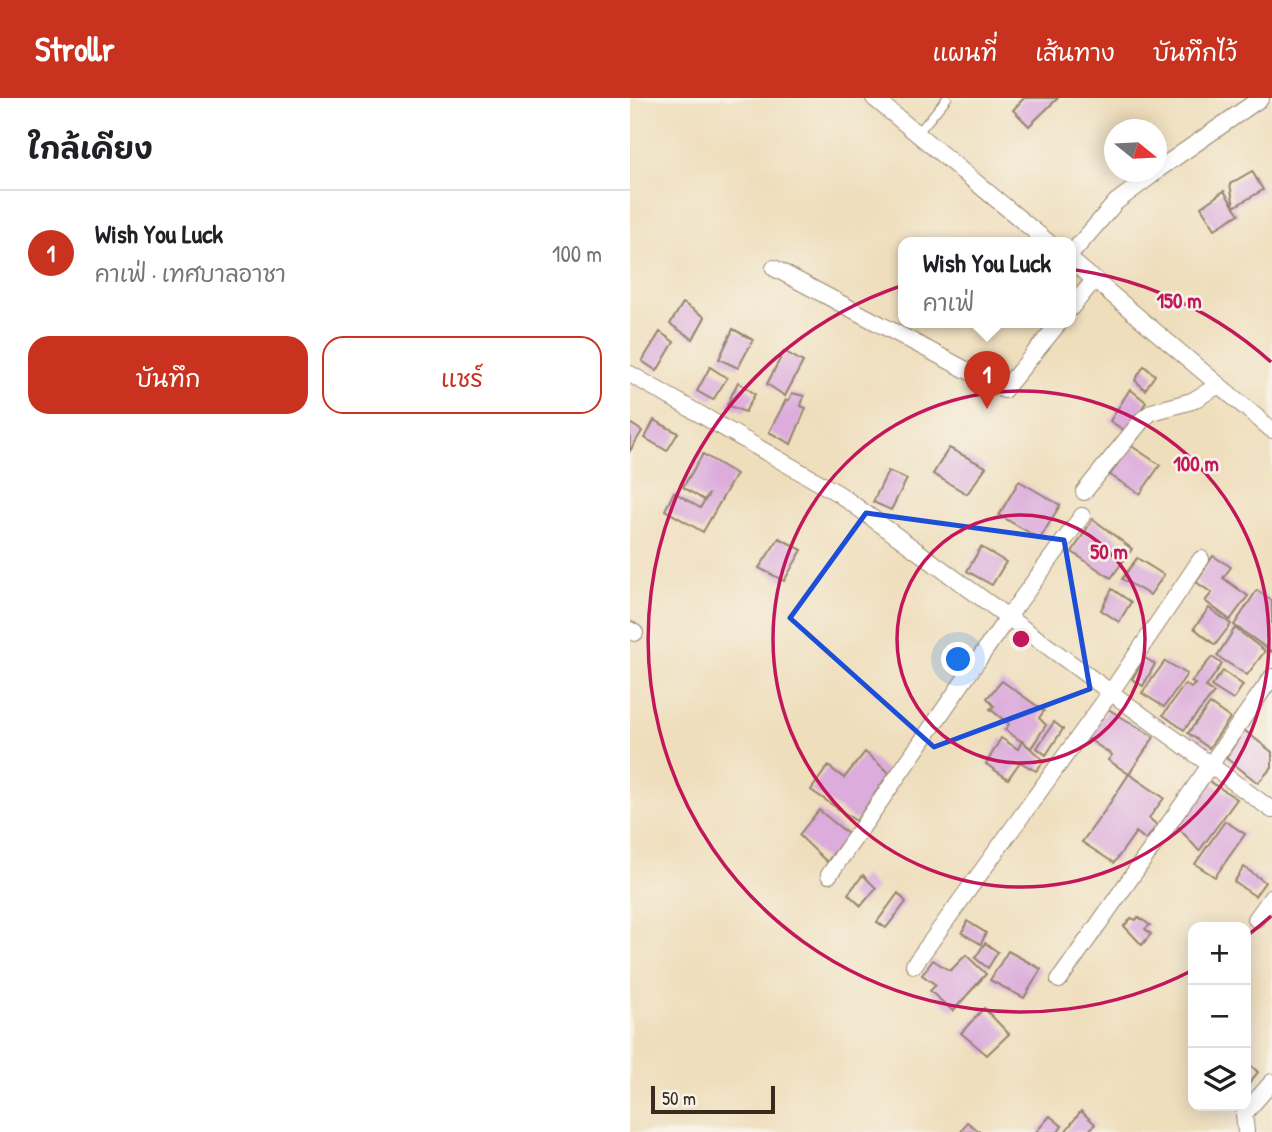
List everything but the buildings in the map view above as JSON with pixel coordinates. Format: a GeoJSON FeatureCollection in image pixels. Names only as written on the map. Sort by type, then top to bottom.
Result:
{"type":"FeatureCollection","features":[{"type":"Feature","properties":{"kind":"street"},"geometry":{"type":"LineString","coordinates":[[874,98],[1042,237]]}},
{"type":"Feature","properties":{"kind":"street"},"geometry":{"type":"LineString","coordinates":[[1167,163],[1254,100]]}},
{"type":"Feature","properties":{"kind":"street"},"geometry":{"type":"LineString","coordinates":[[1076,248],[1116,202],[1142,182]]}},
{"type":"Feature","properties":{"kind":"street"},"geometry":{"type":"LineString","coordinates":[[1076,264],[1272,430]]}},
{"type":"Feature","properties":{"kind":"street"},"geometry":{"type":"LineString","coordinates":[[774,268],[1004,390],[1055,328]]}},
{"type":"Feature","properties":{"kind":"street"},"geometry":{"type":"LineString","coordinates":[[1076,302],[1095,279]]}},
{"type":"Feature","properties":{"kind":"street"},"geometry":{"type":"LineString","coordinates":[[630,374],[839,494],[1272,810]]}},
{"type":"Feature","properties":{"kind":"street"},"geometry":{"type":"LineString","coordinates":[[1084,492],[1143,419],[1153,412],[1192,401],[1219,385]]}},
{"type":"Feature","properties":{"kind":"street"},"geometry":{"type":"LineString","coordinates":[[829,874],[1008,617],[1082,516]]}},
{"type":"Feature","properties":{"kind":"street"},"geometry":{"type":"LineString","coordinates":[[914,965],[1111,692],[1201,559]]}},
{"type":"Feature","properties":{"kind":"street"},"geometry":{"type":"LineString","coordinates":[[1059,981],[1272,677]]}},
{"type":"Feature","properties":{"kind":"street"},"geometry":{"type":"LineString","coordinates":[[1256,919],[1272,897]]}},
{"type":"Feature","properties":{"kind":"street"},"geometry":{"type":"LineString","coordinates":[[1247,1132],[1244,1114],[1272,1082]]}},
{"type":"Feature","properties":{"kind":"lane"},"geometry":{"type":"LineString","coordinates":[[917,134],[947,98]]}},
{"type":"Feature","properties":{"kind":"highlighted area"},"geometry":{"type":"Polygon","coordinates":[[[866,513],[1064,540],[1090,689],[934,747],[790,618],[866,513]]]}},
{"type":"Feature","properties":{"kind":"place","name":"Wish You Luck"},"geometry":{"type":"Point","coordinates":[987,409]}}]}
